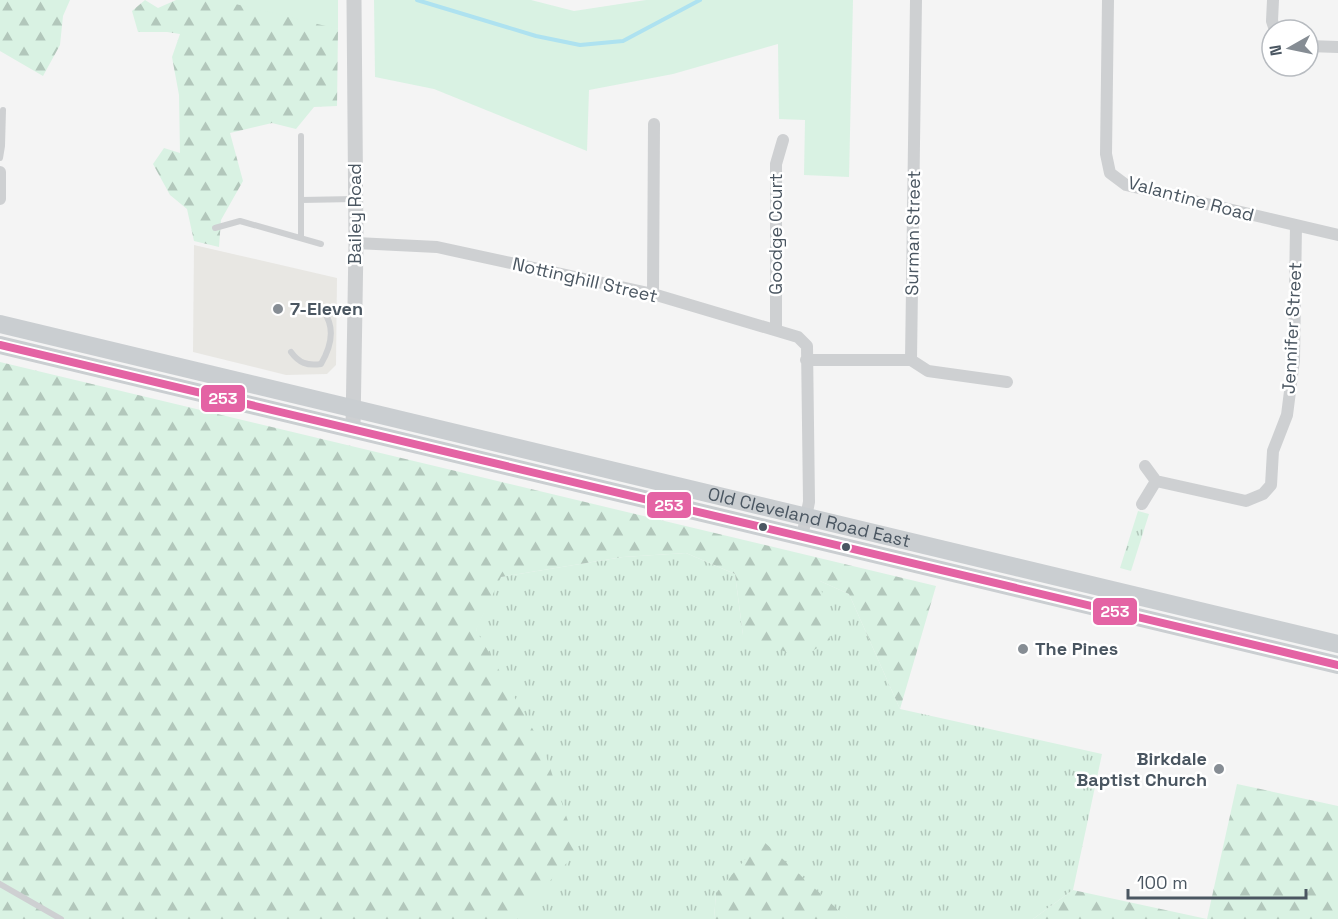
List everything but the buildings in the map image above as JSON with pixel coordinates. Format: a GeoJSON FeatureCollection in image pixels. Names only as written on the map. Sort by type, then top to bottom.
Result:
{"type":"FeatureCollection","features":[{"type":"Feature","properties":{"kind":"main road","name":"Old Cleveland Road East"},"geometry":{"type":"LineString","coordinates":[[0,324],[1338,644]]}},
{"type":"Feature","properties":{"kind":"main road","name":"Old Cleveland Road East"},"geometry":{"type":"LineString","coordinates":[[0,345],[1338,665]]}},
{"type":"Feature","properties":{"kind":"street","name":"Surman Street"},"geometry":{"type":"LineString","coordinates":[[911,360],[916,0]]}},
{"type":"Feature","properties":{"kind":"street","name":"Valantine Road"},"geometry":{"type":"LineString","coordinates":[[1108,0],[1106,154],[1110,173],[1126,185],[1338,235]]}},
{"type":"Feature","properties":{"kind":"street"},"geometry":{"type":"LineString","coordinates":[[1272,18],[1273,0]]}},
{"type":"Feature","properties":{"kind":"street","name":"Bailey Road"},"geometry":{"type":"LineString","coordinates":[[353,428],[356,243],[354,4]]}},
{"type":"Feature","properties":{"kind":"street"},"geometry":{"type":"LineString","coordinates":[[1320,46],[1338,47]]}},
{"type":"Feature","properties":{"kind":"street"},"geometry":{"type":"LineString","coordinates":[[653,294],[654,124]]}},
{"type":"Feature","properties":{"kind":"street","name":"Goodge Court"},"geometry":{"type":"LineString","coordinates":[[776,329],[776,164],[783,140]]}},
{"type":"Feature","properties":{"kind":"street"},"geometry":{"type":"LineString","coordinates":[[0,172],[0,199]]}},
{"type":"Feature","properties":{"kind":"street","name":"Jennifer Street"},"geometry":{"type":"LineString","coordinates":[[1156,482],[1246,501],[1263,494],[1271,484],[1273,451],[1287,414],[1294,360],[1296,225]]}},
{"type":"Feature","properties":{"kind":"street","name":"Nottinghill Street"},"geometry":{"type":"LineString","coordinates":[[356,243],[437,248],[653,294],[776,329],[798,338],[807,346],[806,360]]}},
{"type":"Feature","properties":{"kind":"street"},"geometry":{"type":"LineString","coordinates":[[802,537],[809,502],[806,360],[911,360],[928,371],[1007,382]]}},
{"type":"Feature","properties":{"kind":"street"},"geometry":{"type":"LineString","coordinates":[[1142,504],[1156,482],[1144,466]]}},
{"type":"Feature","properties":{"kind":"lane"},"geometry":{"type":"LineString","coordinates":[[0,158],[3,110]]}},
{"type":"Feature","properties":{"kind":"lane"},"geometry":{"type":"LineString","coordinates":[[301,136],[301,237]]}},
{"type":"Feature","properties":{"kind":"lane"},"geometry":{"type":"LineString","coordinates":[[301,200],[356,199]]}},
{"type":"Feature","properties":{"kind":"lane"},"geometry":{"type":"LineString","coordinates":[[215,228],[240,221],[321,244]]}},
{"type":"Feature","properties":{"kind":"lane"},"geometry":{"type":"LineString","coordinates":[[291,352],[297,360],[310,366],[321,364],[328,352],[332,333],[330,320],[324,312],[313,311]]}},
{"type":"Feature","properties":{"kind":"lane"},"geometry":{"type":"LineString","coordinates":[[0,884],[61,919]]}},
{"type":"Feature","properties":{"kind":"shaded area"},"geometry":{"type":"Polygon","coordinates":[[[194,245],[337,278],[336,365],[327,374],[286,375],[193,352],[194,245]]]}},
{"type":"Feature","properties":{"kind":"green space"},"geometry":{"type":"Polygon","coordinates":[[[0,0],[70,0],[63,16],[60,45],[43,76],[0,51],[0,0]]]}},
{"type":"Feature","properties":{"kind":"green space"},"geometry":{"type":"Polygon","coordinates":[[[145,0],[158,8],[176,0],[261,0],[290,4],[338,29],[337,106],[314,107],[296,129],[272,123],[230,133],[243,181],[221,220],[219,247],[194,241],[187,209],[170,195],[153,164],[164,148],[180,153],[179,95],[172,57],[180,34],[138,32],[132,11],[145,0]]]}},
{"type":"Feature","properties":{"kind":"green space"},"geometry":{"type":"Polygon","coordinates":[[[219,0],[338,0],[338,29],[219,0]]]}},
{"type":"Feature","properties":{"kind":"green space"},"geometry":{"type":"Polygon","coordinates":[[[374,0],[531,0],[574,11],[646,0],[853,0],[849,177],[804,175],[805,120],[779,119],[778,44],[673,74],[589,90],[587,151],[434,89],[375,77],[374,0]]]}},
{"type":"Feature","properties":{"kind":"green space"},"geometry":{"type":"Polygon","coordinates":[[[0,362],[936,586],[900,709],[849,594],[820,581],[830,640],[801,658],[743,635],[735,574],[686,553],[623,557],[501,577],[476,630],[543,747],[578,851],[518,915],[518,919],[0,919],[0,362]]]}},
{"type":"Feature","properties":{"kind":"green space"},"geometry":{"type":"Polygon","coordinates":[[[1138,511],[1149,514],[1131,571],[1120,568],[1138,511]]]}},
{"type":"Feature","properties":{"kind":"green space"},"geometry":{"type":"Polygon","coordinates":[[[686,553],[735,574],[743,635],[820,581],[849,594],[900,709],[1102,754],[1073,890],[1033,919],[848,919],[834,908],[716,893],[714,919],[518,919],[476,629],[500,577],[623,557],[686,553]]]}},
{"type":"Feature","properties":{"kind":"green space"},"geometry":{"type":"Polygon","coordinates":[[[1237,784],[1338,806],[1338,919],[1207,919],[1237,784]]]}},
{"type":"Feature","properties":{"kind":"green space"},"geometry":{"type":"Polygon","coordinates":[[[762,840],[848,919],[714,919],[716,893],[762,840]]]}},
{"type":"Feature","properties":{"kind":"green space"},"geometry":{"type":"Polygon","coordinates":[[[1073,890],[1207,919],[1033,919],[1073,890]]]}},
{"type":"Feature","properties":{"kind":"waterway"},"geometry":{"type":"LineString","coordinates":[[417,0],[536,36],[580,45],[623,41],[700,0]]}},
{"type":"Feature","properties":{"kind":"transit line","name":"253"},"geometry":{"type":"LineString","coordinates":[[0,345],[1338,665]]}},
{"type":"Feature","properties":{"kind":"place","name":"7-Eleven"},"geometry":{"type":"Point","coordinates":[278,309]}},
{"type":"Feature","properties":{"kind":"place","name":"The Pines"},"geometry":{"type":"Point","coordinates":[1023,649]}},
{"type":"Feature","properties":{"kind":"place","name":"Birkdale Baptist Church"},"geometry":{"type":"Point","coordinates":[1219,769]}}]}
